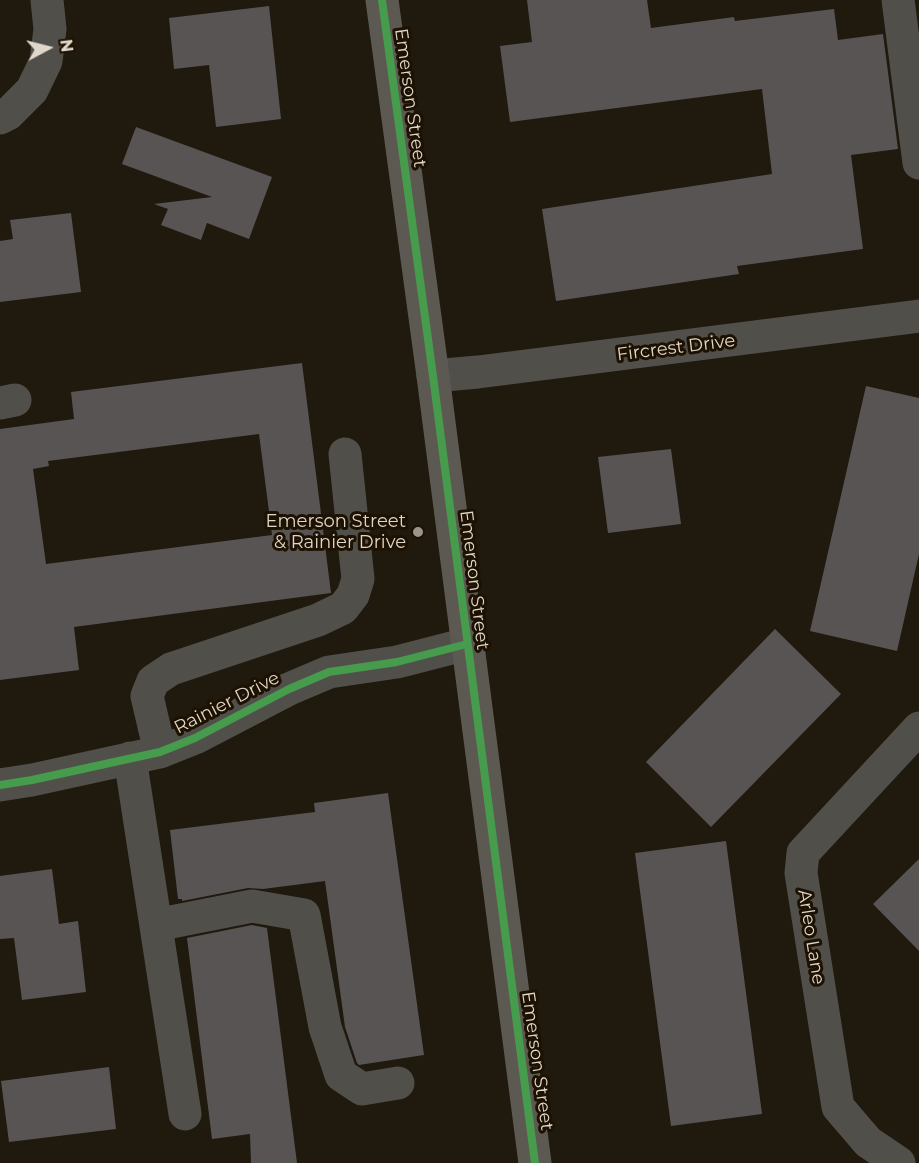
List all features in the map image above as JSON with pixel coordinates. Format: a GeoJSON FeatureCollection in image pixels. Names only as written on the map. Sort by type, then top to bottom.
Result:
{"type":"FeatureCollection","features":[{"type":"Feature","properties":{"kind":"main road","name":"Emerson Street"},"geometry":{"type":"LineString","coordinates":[[382,0],[535,1163]]}},
{"type":"Feature","properties":{"kind":"street"},"geometry":{"type":"LineString","coordinates":[[0,118],[8,114],[32,90],[46,61],[50,29],[46,0]]}},
{"type":"Feature","properties":{"kind":"street"},"geometry":{"type":"LineString","coordinates":[[898,0],[919,163]]}},
{"type":"Feature","properties":{"kind":"street","name":"Fircrest Drive"},"geometry":{"type":"LineString","coordinates":[[433,376],[919,316]]}},
{"type":"Feature","properties":{"kind":"street"},"geometry":{"type":"LineString","coordinates":[[185,1114],[156,925],[145,755],[147,696],[153,681],[171,669],[318,620],[343,608],[353,595],[358,579],[345,454]]}},
{"type":"Feature","properties":{"kind":"street","name":"Rainier Drive"},"geometry":{"type":"LineString","coordinates":[[0,784],[32,780],[145,755],[195,738],[289,688],[329,672],[397,662],[466,645]]}},
{"type":"Feature","properties":{"kind":"street","name":"Arleo Lane"},"geometry":{"type":"LineString","coordinates":[[899,1163],[868,1142],[838,1107],[801,873],[803,853],[919,728]]}},
{"type":"Feature","properties":{"kind":"street"},"geometry":{"type":"LineString","coordinates":[[156,925],[252,906],[304,915],[325,1027],[341,1075],[362,1089],[398,1083]]}},
{"type":"Feature","properties":{"kind":"building"},"geometry":{"type":"Polygon","coordinates":[[[527,0],[647,0],[651,28],[734,17],[735,21],[834,9],[838,40],[883,34],[898,149],[851,155],[863,249],[737,266],[739,274],[556,301],[542,209],[772,174],[762,89],[510,122],[500,46],[532,42],[527,0]]]}},
{"type":"Feature","properties":{"kind":"building"},"geometry":{"type":"Polygon","coordinates":[[[269,6],[281,119],[216,127],[209,65],[174,69],[169,18],[269,6]]]}},
{"type":"Feature","properties":{"kind":"building"},"geometry":{"type":"Polygon","coordinates":[[[136,127],[272,177],[249,239],[207,223],[201,240],[161,225],[168,209],[154,204],[212,197],[122,164],[136,127]]]}},
{"type":"Feature","properties":{"kind":"building"},"geometry":{"type":"Polygon","coordinates":[[[71,213],[81,292],[0,302],[0,241],[13,239],[10,220],[71,213]]]}},
{"type":"Feature","properties":{"kind":"building"},"geometry":{"type":"Polygon","coordinates":[[[302,363],[331,593],[74,627],[79,670],[0,680],[0,429],[74,419],[71,392],[302,363]],[[259,434],[48,461],[49,466],[33,469],[46,564],[272,535],[259,434]]]}},
{"type":"Feature","properties":{"kind":"building"},"geometry":{"type":"Polygon","coordinates":[[[866,386],[919,398],[919,554],[897,651],[810,631],[866,386]]]}},
{"type":"Feature","properties":{"kind":"building"},"geometry":{"type":"Polygon","coordinates":[[[671,449],[681,524],[608,533],[598,457],[671,449]]]}},
{"type":"Feature","properties":{"kind":"building"},"geometry":{"type":"Polygon","coordinates":[[[775,629],[841,694],[711,827],[646,762],[775,629]]]}},
{"type":"Feature","properties":{"kind":"building"},"geometry":{"type":"Polygon","coordinates":[[[388,793],[424,1055],[359,1065],[345,1027],[325,881],[263,889],[248,888],[182,901],[178,899],[170,830],[315,812],[314,803],[388,793]]]}},
{"type":"Feature","properties":{"kind":"building"},"geometry":{"type":"Polygon","coordinates":[[[726,841],[762,1114],[671,1126],[635,853],[726,841]]]}},
{"type":"Feature","properties":{"kind":"building"},"geometry":{"type":"Polygon","coordinates":[[[919,859],[919,951],[873,904],[919,859]]]}},
{"type":"Feature","properties":{"kind":"building"},"geometry":{"type":"Polygon","coordinates":[[[52,869],[59,924],[78,921],[86,992],[22,1000],[14,938],[0,939],[0,876],[52,869]]]}},
{"type":"Feature","properties":{"kind":"building"},"geometry":{"type":"Polygon","coordinates":[[[252,925],[267,928],[297,1163],[251,1163],[250,1134],[212,1139],[187,938],[252,925]]]}},
{"type":"Feature","properties":{"kind":"building"},"geometry":{"type":"Polygon","coordinates":[[[109,1067],[116,1129],[9,1142],[1,1081],[109,1067]]]}},
{"type":"Feature","properties":{"kind":"cycle path"},"geometry":{"type":"LineString","coordinates":[[382,0],[535,1163]]}},
{"type":"Feature","properties":{"kind":"cycle path"},"geometry":{"type":"LineString","coordinates":[[0,785],[160,752],[195,738],[289,689],[329,672],[397,662],[467,644]]}},
{"type":"Feature","properties":{"kind":"place","name":"Emerson Street & Rainier Drive"},"geometry":{"type":"Point","coordinates":[418,532]}}]}
